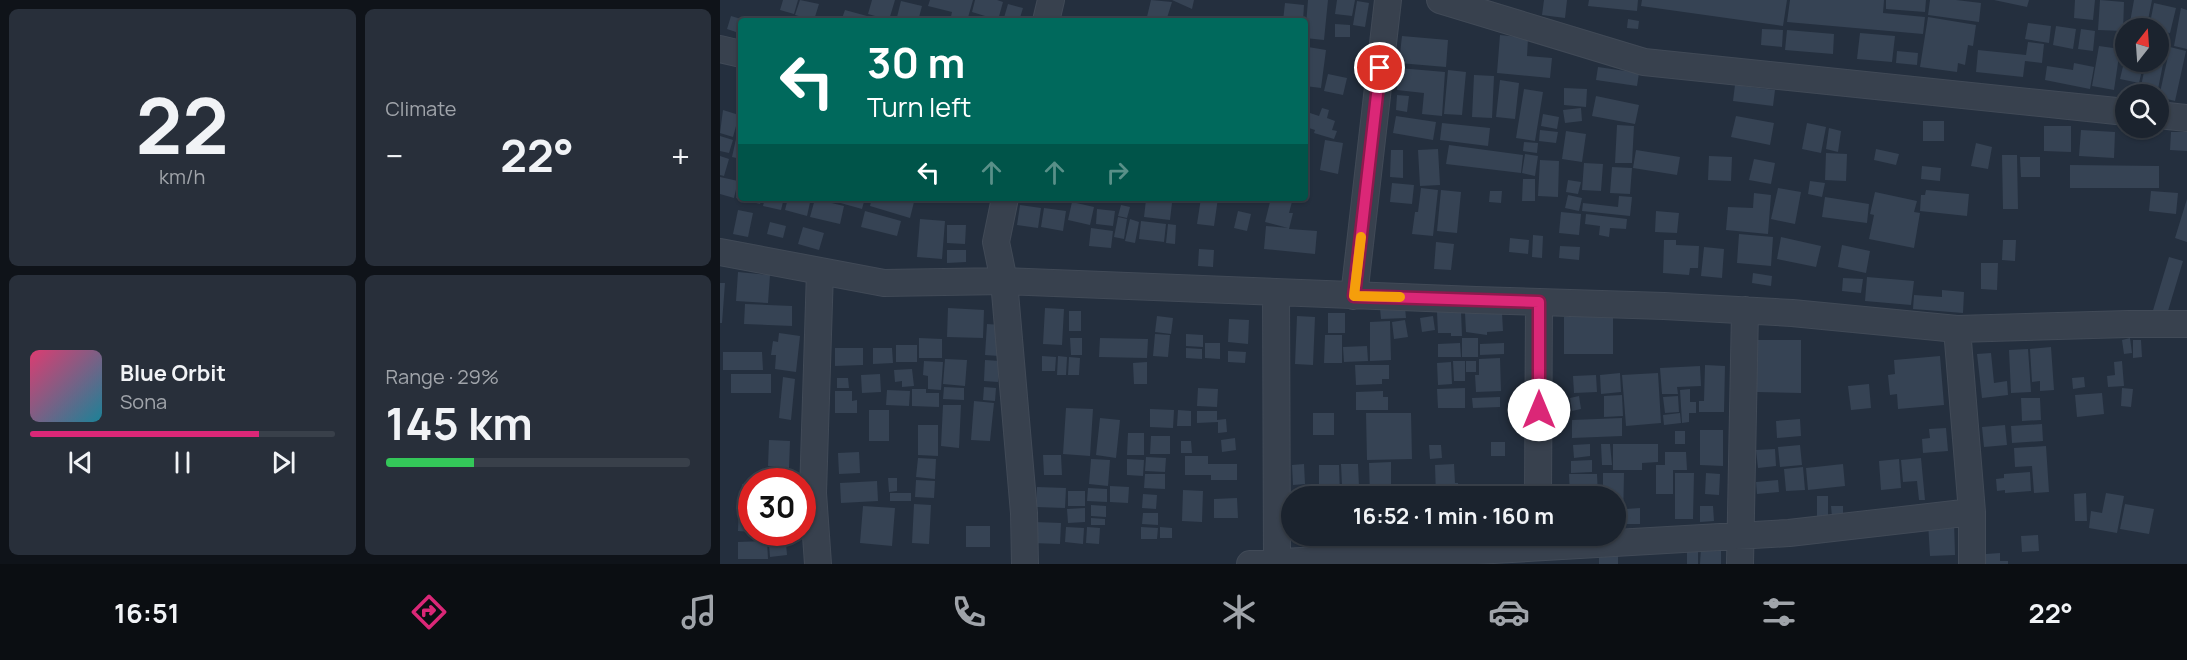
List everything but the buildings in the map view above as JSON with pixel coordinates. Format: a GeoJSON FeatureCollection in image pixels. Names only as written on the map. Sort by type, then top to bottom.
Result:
{"type":"FeatureCollection","features":[{"type":"Feature","properties":{"kind":"street"},"geometry":{"type":"LineString","coordinates":[[1047,18],[1052,0]]}},
{"type":"Feature","properties":{"kind":"street"},"geometry":{"type":"LineString","coordinates":[[1354,296],[1388,0]]}},
{"type":"Feature","properties":{"kind":"street"},"geometry":{"type":"LineString","coordinates":[[1440,0],[1488,8],[1644,62],[2115,111]]}},
{"type":"Feature","properties":{"kind":"street"},"geometry":{"type":"LineString","coordinates":[[720,49],[738,53]]}},
{"type":"Feature","properties":{"kind":"street"},"geometry":{"type":"LineString","coordinates":[[2169,116],[2187,118]]}},
{"type":"Feature","properties":{"kind":"street"},"geometry":{"type":"LineString","coordinates":[[1004,201],[996,242],[1004,281],[1024,513],[1025,564]]}},
{"type":"Feature","properties":{"kind":"street"},"geometry":{"type":"LineString","coordinates":[[720,252],[884,283],[1004,281],[1745,310],[1957,329],[2187,324]]}},
{"type":"Feature","properties":{"kind":"street"},"geometry":{"type":"LineString","coordinates":[[818,564],[813,493],[820,271]]}},
{"type":"Feature","properties":{"kind":"street"},"geometry":{"type":"LineString","coordinates":[[1276,292],[1277,564]]}},
{"type":"Feature","properties":{"kind":"street"},"geometry":{"type":"LineString","coordinates":[[1538,486],[1539,302]]}},
{"type":"Feature","properties":{"kind":"street"},"geometry":{"type":"LineString","coordinates":[[1740,564],[1745,310]]}},
{"type":"Feature","properties":{"kind":"street"},"geometry":{"type":"LineString","coordinates":[[1957,329],[1972,512],[1972,564]]}},
{"type":"Feature","properties":{"kind":"street"},"geometry":{"type":"LineString","coordinates":[[1250,564],[1789,533],[1972,512]]}},
{"type":"Feature","properties":{"kind":"slow traffic"},"geometry":{"type":"LineString","coordinates":[[1361,237],[1354,296],[1400,297]]}},
{"type":"Feature","properties":{"kind":"route"},"geometry":{"type":"LineString","coordinates":[[1380,68],[1354,296],[1539,302],[1539,410]]}}]}
